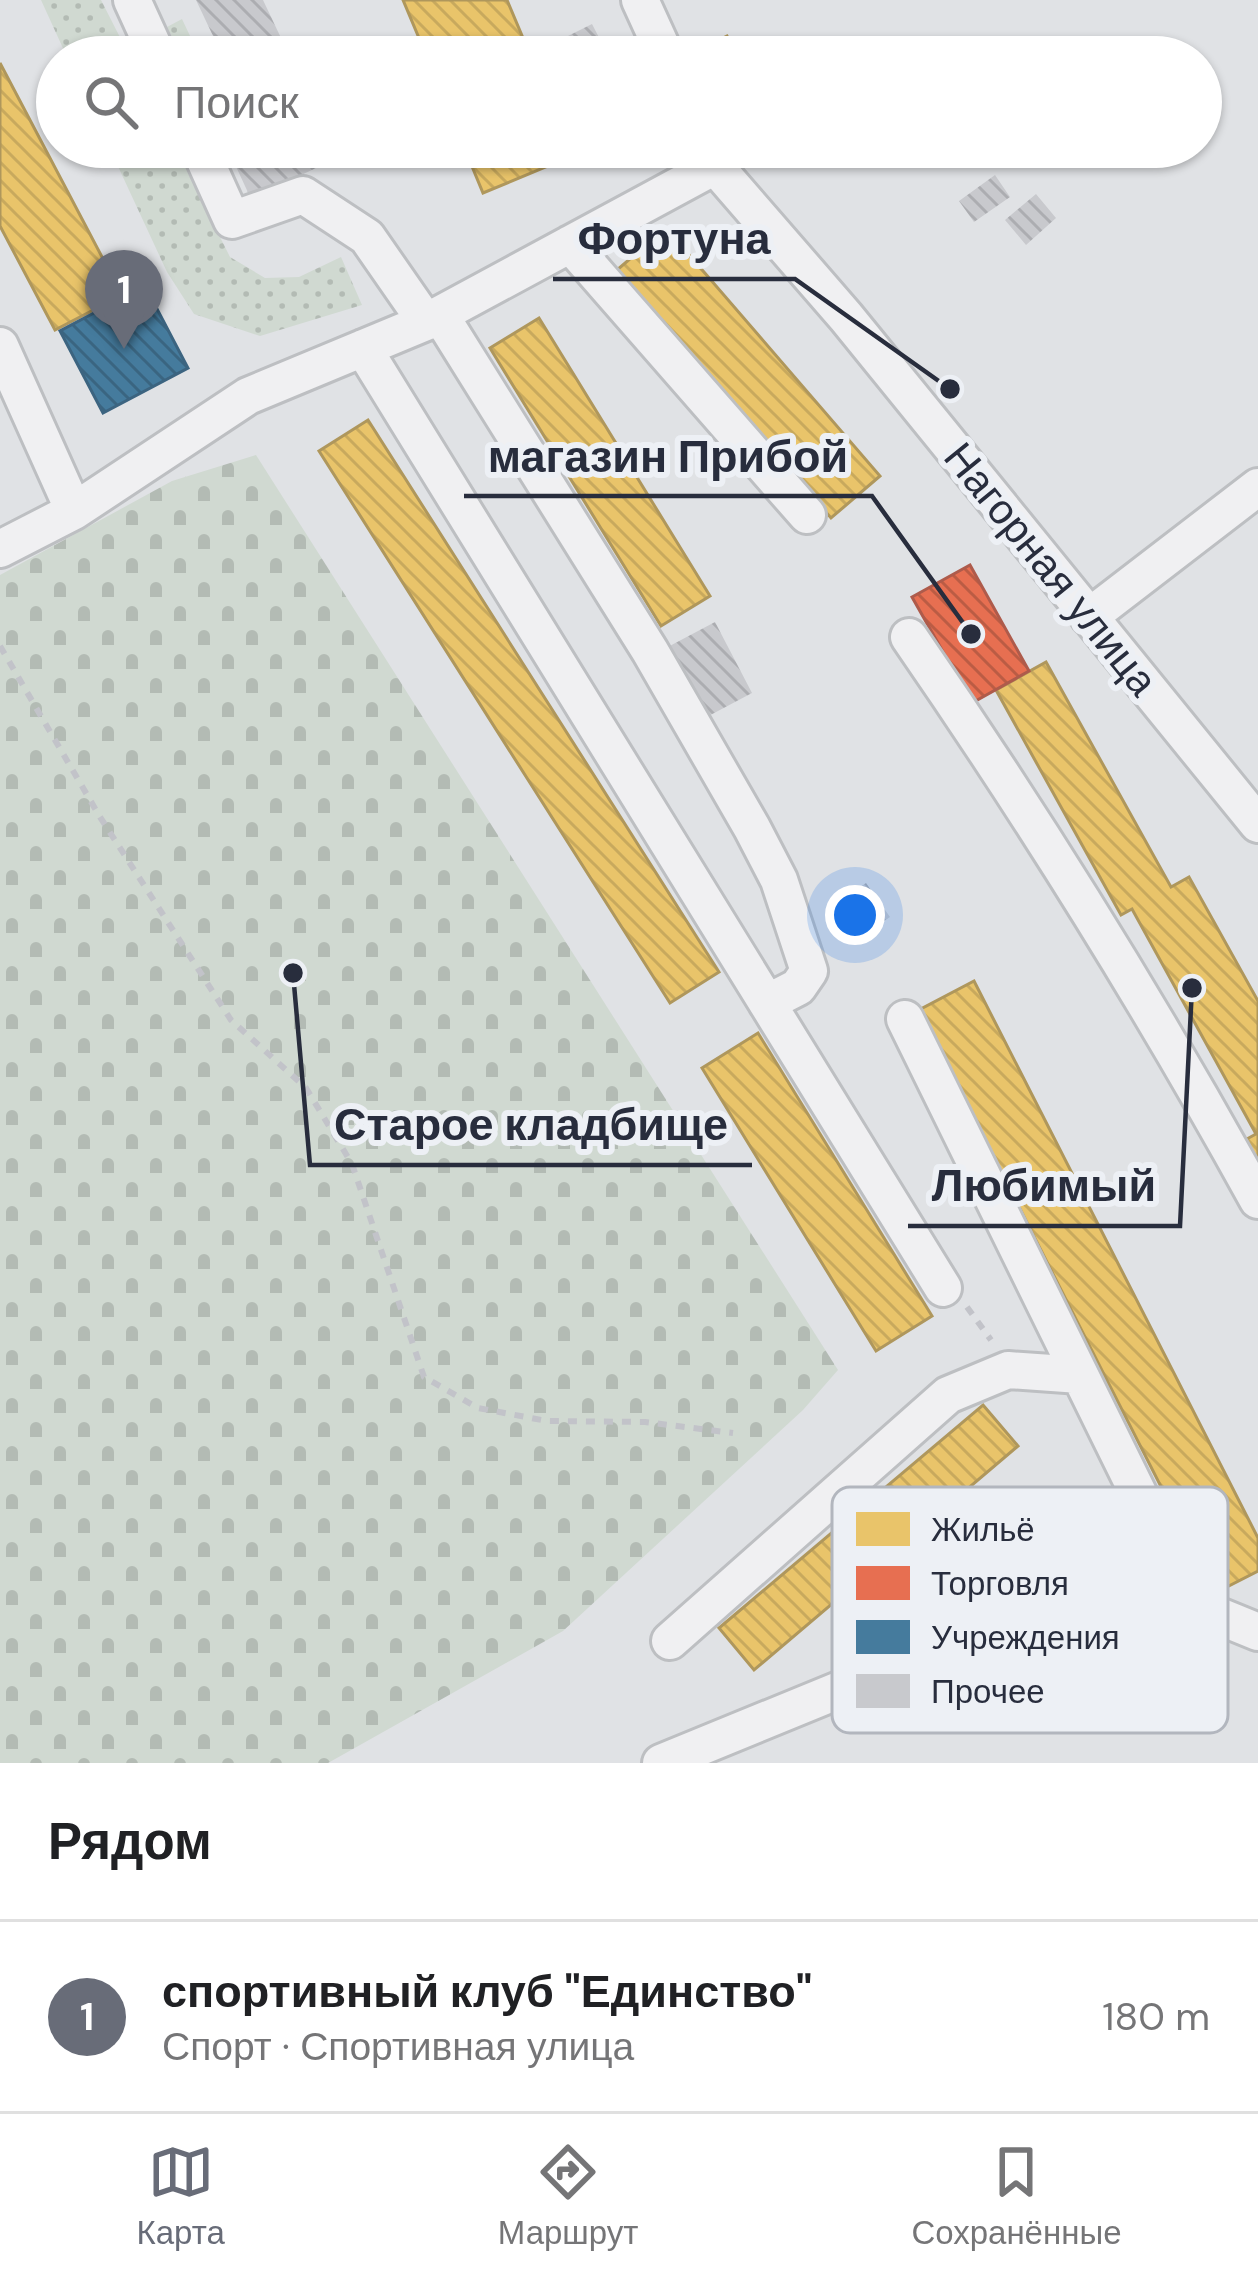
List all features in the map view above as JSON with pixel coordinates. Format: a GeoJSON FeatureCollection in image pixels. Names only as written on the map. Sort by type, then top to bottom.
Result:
{"type":"FeatureCollection","features":[{"type":"Feature","properties":{"kind":"street"},"geometry":{"type":"LineString","coordinates":[[131,0],[148,36]]}},
{"type":"Feature","properties":{"kind":"street"},"geometry":{"type":"LineString","coordinates":[[640,0],[656,36]]}},
{"type":"Feature","properties":{"kind":"street"},"geometry":{"type":"LineString","coordinates":[[208,168],[232,220],[303,195],[367,237],[433,318],[650,651],[779,880],[809,970],[798,987],[767,1003]]}},
{"type":"Feature","properties":{"kind":"street"},"geometry":{"type":"LineString","coordinates":[[0,549],[74,512],[248,396],[433,318],[570,244],[692,168]]}},
{"type":"Feature","properties":{"kind":"street","name":"Нагорная улица"},"geometry":{"type":"LineString","coordinates":[[721,168],[1258,824]]}},
{"type":"Feature","properties":{"kind":"street"},"geometry":{"type":"LineString","coordinates":[[570,244],[807,515]]}},
{"type":"Feature","properties":{"kind":"street"},"geometry":{"type":"LineString","coordinates":[[0,346],[74,512]]}},
{"type":"Feature","properties":{"kind":"street"},"geometry":{"type":"LineString","coordinates":[[363,348],[952,1294]]}},
{"type":"Feature","properties":{"kind":"street"},"geometry":{"type":"LineString","coordinates":[[1089,616],[1258,487]]}},
{"type":"Feature","properties":{"kind":"street"},"geometry":{"type":"LineString","coordinates":[[909,637],[1032,815],[1169,1038],[1258,1200]]}},
{"type":"Feature","properties":{"kind":"street"},"geometry":{"type":"LineString","coordinates":[[905,1019],[1135,1487]]}},
{"type":"Feature","properties":{"kind":"street"},"geometry":{"type":"LineString","coordinates":[[844,1487],[948,1395],[1008,1370],[1080,1375]]}},
{"type":"Feature","properties":{"kind":"street"},"geometry":{"type":"LineString","coordinates":[[670,1641],[832,1498]]}},
{"type":"Feature","properties":{"kind":"street"},"geometry":{"type":"LineString","coordinates":[[1228,1620],[1258,1632]]}},
{"type":"Feature","properties":{"kind":"street"},"geometry":{"type":"LineString","coordinates":[[661,1763],[832,1693]]}},
{"type":"Feature","properties":{"kind":"path"},"geometry":{"type":"LineString","coordinates":[[0,646],[100,817],[231,1020],[306,1088],[352,1164],[424,1377],[478,1408],[547,1421],[645,1423],[733,1433]]}},
{"type":"Feature","properties":{"kind":"path"},"geometry":{"type":"LineString","coordinates":[[952,1294],[1003,1358]]}},
{"type":"Feature","properties":{"kind":"green space"},"geometry":{"type":"Polygon","coordinates":[[[41,0],[101,0],[119,36],[57,36],[41,0]]]}},
{"type":"Feature","properties":{"kind":"green space"},"geometry":{"type":"Polygon","coordinates":[[[182,19],[190,36],[172,36],[167,27],[182,19]]]}},
{"type":"Feature","properties":{"kind":"green space"},"geometry":{"type":"Polygon","coordinates":[[[119,168],[186,168],[230,257],[265,278],[299,277],[341,257],[362,305],[260,336],[194,314],[167,272],[119,168]]]}},
{"type":"Feature","properties":{"kind":"green space"},"geometry":{"type":"Polygon","coordinates":[[[256,455],[838,1370],[803,1410],[563,1631],[328,1763],[0,1763],[0,575],[172,481],[256,455]]]}},
{"type":"Feature","properties":{"kind":"building: Жильё"},"geometry":{"type":"Polygon","coordinates":[[[403,0],[507,0],[522,36],[418,36],[403,0]]]}},
{"type":"Feature","properties":{"kind":"building: Жильё"},"geometry":{"type":"Polygon","coordinates":[[[0,63],[36,131],[36,168],[55,168],[122,295],[55,330],[0,226],[0,63]]]}},
{"type":"Feature","properties":{"kind":"building: Жильё"},"geometry":{"type":"Polygon","coordinates":[[[473,168],[543,168],[483,193],[473,168]]]}},
{"type":"Feature","properties":{"kind":"building: Жильё"},"geometry":{"type":"Polygon","coordinates":[[[666,228],[880,476],[831,518],[617,270],[666,228]]]}},
{"type":"Feature","properties":{"kind":"building: Жильё"},"geometry":{"type":"Polygon","coordinates":[[[539,318],[710,596],[661,626],[490,348],[539,318]]]}},
{"type":"Feature","properties":{"kind":"building: Жильё"},"geometry":{"type":"Polygon","coordinates":[[[368,420],[719,972],[670,1003],[319,451],[368,420]]]}},
{"type":"Feature","properties":{"kind":"building: Жильё"},"geometry":{"type":"Polygon","coordinates":[[[1046,662],[1171,887],[1189,877],[1258,1001],[1258,1163],[1245,1140],[1256,1134],[1132,909],[1121,915],[996,690],[1046,662]]]}},
{"type":"Feature","properties":{"kind":"building: Жильё"},"geometry":{"type":"Polygon","coordinates":[[[974,981],[1258,1538],[1258,1571],[1228,1586],[1228,1487],[1161,1487],[919,1010],[974,981]]]}},
{"type":"Feature","properties":{"kind":"building: Жильё"},"geometry":{"type":"Polygon","coordinates":[[[758,1033],[932,1316],[876,1351],[702,1068],[758,1033]]]}},
{"type":"Feature","properties":{"kind":"building: Жильё"},"geometry":{"type":"Polygon","coordinates":[[[983,1405],[1018,1446],[970,1487],[886,1487],[983,1405]]]}},
{"type":"Feature","properties":{"kind":"building: Жильё"},"geometry":{"type":"Polygon","coordinates":[[[832,1533],[832,1604],[754,1670],[719,1628],[832,1533]]]}},
{"type":"Feature","properties":{"kind":"building: Торговля"},"geometry":{"type":"Polygon","coordinates":[[[970,565],[1029,671],[972,703],[912,597],[970,565]]]}},
{"type":"Feature","properties":{"kind":"building: Учреждения"},"geometry":{"type":"Polygon","coordinates":[[[145,286],[188,368],[103,413],[60,331],[145,286]]]}},
{"type":"Feature","properties":{"kind":"building: Прочее"},"geometry":{"type":"Polygon","coordinates":[[[196,0],[263,0],[280,36],[213,36],[196,0]]]}},
{"type":"Feature","properties":{"kind":"building: Прочее"},"geometry":{"type":"Polygon","coordinates":[[[592,24],[598,36],[568,36],[592,24]]]}},
{"type":"Feature","properties":{"kind":"building: Прочее"},"geometry":{"type":"Polygon","coordinates":[[[237,168],[316,168],[251,199],[237,168]]]}},
{"type":"Feature","properties":{"kind":"building: Прочее"},"geometry":{"type":"Polygon","coordinates":[[[995,175],[1010,197],[974,222],[959,201],[995,175]]]}},
{"type":"Feature","properties":{"kind":"building: Прочее"},"geometry":{"type":"Polygon","coordinates":[[[1036,194],[1056,218],[1026,245],[1005,220],[1036,194]]]}},
{"type":"Feature","properties":{"kind":"building: Прочее"},"geometry":{"type":"Polygon","coordinates":[[[715,622],[752,693],[701,720],[664,649],[715,622]]]}},
{"type":"Feature","properties":{"kind":"building: Прочее"},"geometry":{"type":"Polygon","coordinates":[[[866,883],[890,917],[852,943],[829,909],[866,883]]]}},
{"type":"Feature","properties":{"kind":"place","name":"спортивный клуб \"Единство\""},"geometry":{"type":"Point","coordinates":[124,349]}},
{"type":"Feature","properties":{"kind":"place","name":"Фортуна"},"geometry":{"type":"Point","coordinates":[950,389]}},
{"type":"Feature","properties":{"kind":"place","name":"магазин Прибой"},"geometry":{"type":"Point","coordinates":[971,634]}},
{"type":"Feature","properties":{"kind":"place","name":"Старое кладбище"},"geometry":{"type":"Point","coordinates":[293,973]}},
{"type":"Feature","properties":{"kind":"place","name":"Любимый"},"geometry":{"type":"Point","coordinates":[1192,988]}}]}
